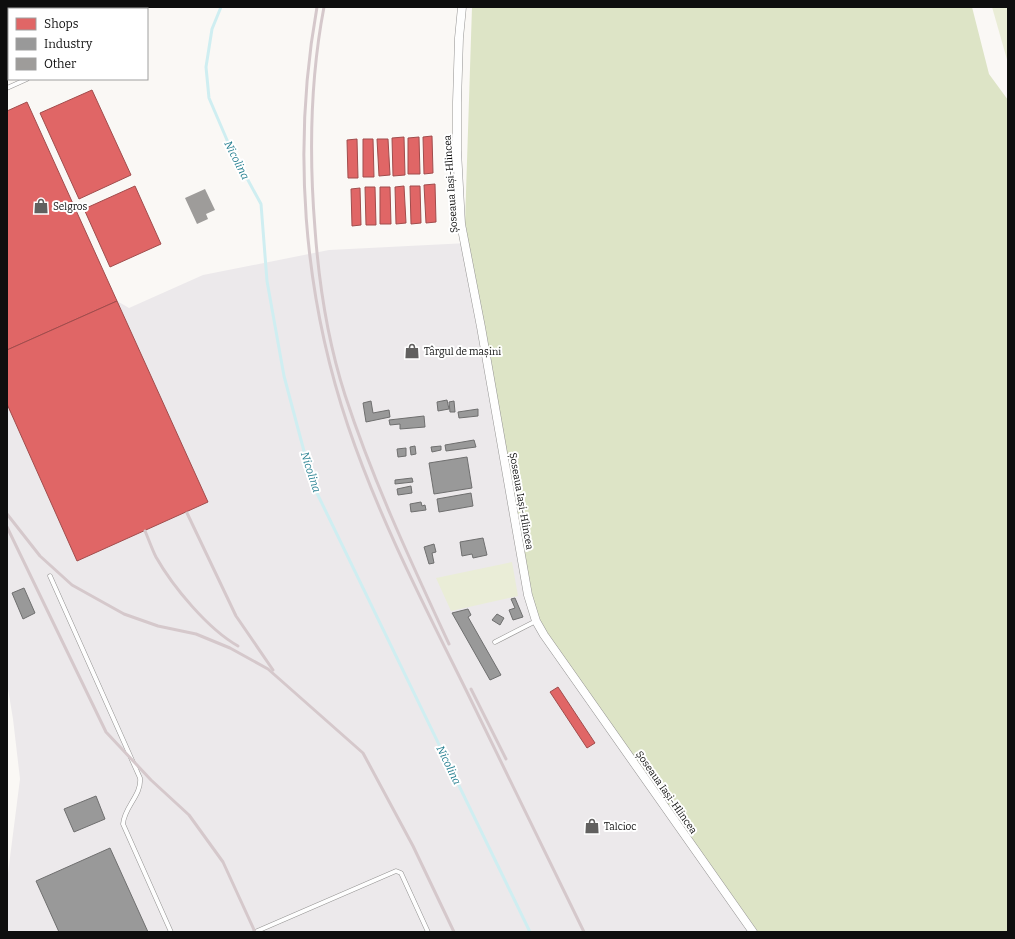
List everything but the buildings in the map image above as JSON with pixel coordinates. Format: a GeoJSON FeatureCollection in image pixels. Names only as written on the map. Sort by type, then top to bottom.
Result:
{"type":"FeatureCollection","features":[{"type":"Feature","properties":{"kind":"street","name":"Șoseaua Iași-Hlincea"},"geometry":{"type":"LineString","coordinates":[[462,7],[459,38],[457,102],[457,151],[461,224],[481,327],[528,595],[536,621],[544,635],[753,932]]}},
{"type":"Feature","properties":{"kind":"lane"},"geometry":{"type":"LineString","coordinates":[[7,88],[25,80]]}},
{"type":"Feature","properties":{"kind":"lane"},"geometry":{"type":"LineString","coordinates":[[50,576],[140,778],[140,785],[123,818],[123,824],[171,932]]}},
{"type":"Feature","properties":{"kind":"lane"},"geometry":{"type":"LineString","coordinates":[[495,642],[536,621]]}},
{"type":"Feature","properties":{"kind":"lane"},"geometry":{"type":"LineString","coordinates":[[255,932],[396,871],[402,873],[428,932]]}},
{"type":"Feature","properties":{"kind":"shaded area"},"geometry":{"type":"Polygon","coordinates":[[[468,243],[535,617],[758,932],[7,932],[7,881],[20,779],[7,683],[7,350],[117,301],[129,308],[203,275],[329,250],[468,243]]]}},
{"type":"Feature","properties":{"kind":"green space"},"geometry":{"type":"Polygon","coordinates":[[[472,7],[972,7],[989,74],[1008,100],[1008,932],[758,932],[535,617],[465,223],[472,7]]]}},
{"type":"Feature","properties":{"kind":"green space"},"geometry":{"type":"Polygon","coordinates":[[[992,7],[1008,7],[1008,63],[992,7]]]}},
{"type":"Feature","properties":{"kind":"green space"},"geometry":{"type":"Polygon","coordinates":[[[512,562],[518,596],[451,611],[436,578],[512,562]]]}},
{"type":"Feature","properties":{"kind":"waterway","name":"Nicolina"},"geometry":{"type":"LineString","coordinates":[[221,7],[212,29],[206,67],[209,98],[230,147],[261,204],[267,281],[284,376],[313,485],[530,932]]}},
{"type":"Feature","properties":{"kind":"railway"},"geometry":{"type":"LineString","coordinates":[[317,7],[309,59],[305,112],[304,165],[306,218],[312,271],[321,324],[333,375],[360,460],[388,528],[584,932]]}},
{"type":"Feature","properties":{"kind":"railway"},"geometry":{"type":"LineString","coordinates":[[324,7],[319,34],[313,90],[312,173],[319,271],[329,334],[345,395],[368,459],[407,552],[449,644]]}},
{"type":"Feature","properties":{"kind":"railway"},"geometry":{"type":"LineString","coordinates":[[187,513],[236,616],[273,670]]}},
{"type":"Feature","properties":{"kind":"railway"},"geometry":{"type":"LineString","coordinates":[[7,514],[40,556],[72,585],[124,614],[158,626],[196,634],[230,648],[268,669],[363,753],[413,846],[454,932]]}},
{"type":"Feature","properties":{"kind":"railway"},"geometry":{"type":"LineString","coordinates":[[7,527],[106,732],[151,780],[189,815],[223,862],[255,932]]}},
{"type":"Feature","properties":{"kind":"railway"},"geometry":{"type":"LineString","coordinates":[[145,531],[163,569],[182,594],[203,618],[227,639],[238,646]]}},
{"type":"Feature","properties":{"kind":"railway"},"geometry":{"type":"LineString","coordinates":[[471,689],[506,759]]}},
{"type":"Feature","properties":{"kind":"place","name":"Selgros"},"geometry":{"type":"Point","coordinates":[41,206]}},
{"type":"Feature","properties":{"kind":"place","name":"Târgul de mașini"},"geometry":{"type":"Point","coordinates":[412,351]}},
{"type":"Feature","properties":{"kind":"place","name":"Talcioc"},"geometry":{"type":"Point","coordinates":[592,826]}}]}
